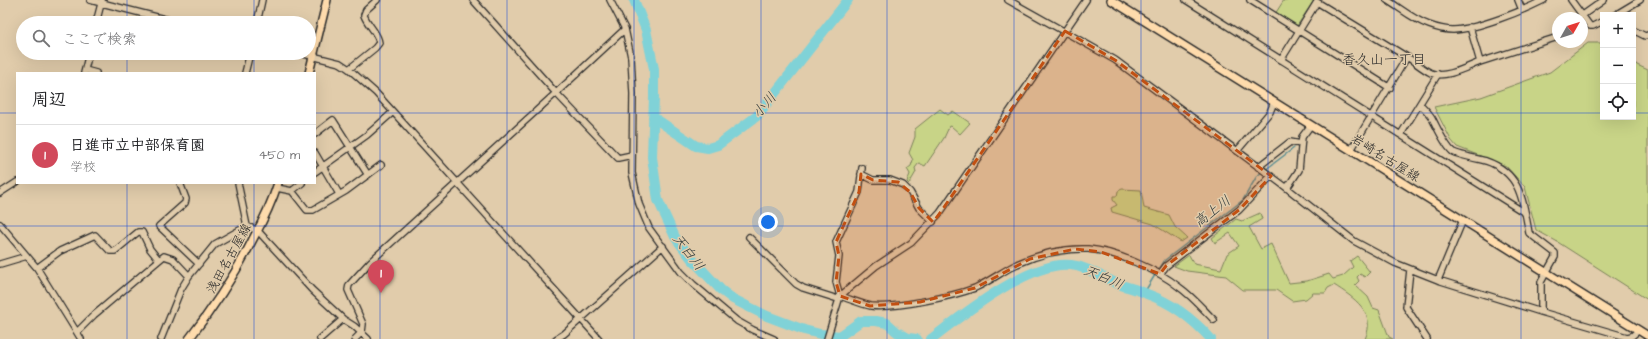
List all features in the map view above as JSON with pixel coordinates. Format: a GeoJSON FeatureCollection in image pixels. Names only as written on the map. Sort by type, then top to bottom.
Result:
{"type":"FeatureCollection","features":[{"type":"Feature","properties":{"kind":"main road"},"geometry":{"type":"LineString","coordinates":[[316,44],[327,0]]}},
{"type":"Feature","properties":{"kind":"main road","name":"岩崎名古屋線"},"geometry":{"type":"LineString","coordinates":[[1111,0],[1648,336]]}},
{"type":"Feature","properties":{"kind":"main road"},"geometry":{"type":"LineString","coordinates":[[309,72],[312,60]]}},
{"type":"Feature","properties":{"kind":"main road","name":"浅田名古屋線"},"geometry":{"type":"LineString","coordinates":[[189,339],[226,290],[258,231],[277,185]]}},
{"type":"Feature","properties":{"kind":"street"},"geometry":{"type":"LineString","coordinates":[[90,0],[102,1],[155,16]]}},
{"type":"Feature","properties":{"kind":"street"},"geometry":{"type":"LineString","coordinates":[[259,16],[262,0]]}},
{"type":"Feature","properties":{"kind":"street"},"geometry":{"type":"LineString","coordinates":[[349,69],[379,43],[378,37],[366,21],[364,15],[366,10],[377,0]]}},
{"type":"Feature","properties":{"kind":"street"},"geometry":{"type":"LineString","coordinates":[[473,0],[556,93],[618,158],[632,155]]}},
{"type":"Feature","properties":{"kind":"street"},"geometry":{"type":"LineString","coordinates":[[610,0],[625,29],[631,57],[633,88],[632,173],[640,204],[649,228],[681,272],[714,304],[737,321],[774,339]]}},
{"type":"Feature","properties":{"kind":"street"},"geometry":{"type":"LineString","coordinates":[[1008,0],[1066,31],[1115,60],[1287,188],[1354,241],[1410,270],[1438,280],[1627,337],[1630,337],[1640,330]]}},
{"type":"Feature","properties":{"kind":"street"},"geometry":{"type":"LineString","coordinates":[[839,298],[876,266],[911,243],[933,222],[978,159],[1086,0]]}},
{"type":"Feature","properties":{"kind":"street"},"geometry":{"type":"LineString","coordinates":[[1186,0],[1525,213]]}},
{"type":"Feature","properties":{"kind":"street"},"geometry":{"type":"LineString","coordinates":[[1250,0],[1390,88]]}},
{"type":"Feature","properties":{"kind":"street"},"geometry":{"type":"LineString","coordinates":[[1388,0],[1430,26],[1445,29],[1470,28],[1522,10],[1544,0]]}},
{"type":"Feature","properties":{"kind":"street"},"geometry":{"type":"LineString","coordinates":[[1518,0],[1522,10]]}},
{"type":"Feature","properties":{"kind":"street"},"geometry":{"type":"LineString","coordinates":[[1571,0],[1578,12]]}},
{"type":"Feature","properties":{"kind":"street"},"geometry":{"type":"LineString","coordinates":[[1588,12],[1604,0]]}},
{"type":"Feature","properties":{"kind":"street"},"geometry":{"type":"LineString","coordinates":[[1620,12],[1640,0]]}},
{"type":"Feature","properties":{"kind":"street"},"geometry":{"type":"LineString","coordinates":[[98,16],[102,1]]}},
{"type":"Feature","properties":{"kind":"street"},"geometry":{"type":"LineString","coordinates":[[1281,60],[1318,2],[1431,73],[1447,74],[1552,39]]}},
{"type":"Feature","properties":{"kind":"street"},"geometry":{"type":"LineString","coordinates":[[1588,24],[1593,26],[1600,22]]}},
{"type":"Feature","properties":{"kind":"street"},"geometry":{"type":"LineString","coordinates":[[1470,28],[1480,62]]}},
{"type":"Feature","properties":{"kind":"street"},"geometry":{"type":"LineString","coordinates":[[355,339],[362,332],[363,324],[348,290],[349,285],[370,262],[456,182],[625,29]]}},
{"type":"Feature","properties":{"kind":"street"},"geometry":{"type":"LineString","coordinates":[[1636,32],[1645,36],[1648,35]]}},
{"type":"Feature","properties":{"kind":"street"},"geometry":{"type":"LineString","coordinates":[[316,57],[340,63],[376,93],[599,339]]}},
{"type":"Feature","properties":{"kind":"street"},"geometry":{"type":"LineString","coordinates":[[1351,150],[1390,88],[1407,57]]}},
{"type":"Feature","properties":{"kind":"street"},"geometry":{"type":"LineString","coordinates":[[85,72],[88,60]]}},
{"type":"Feature","properties":{"kind":"street"},"geometry":{"type":"LineString","coordinates":[[245,72],[248,60]]}},
{"type":"Feature","properties":{"kind":"street"},"geometry":{"type":"LineString","coordinates":[[1401,134],[1438,74]]}},
{"type":"Feature","properties":{"kind":"street"},"geometry":{"type":"LineString","coordinates":[[1237,151],[1270,112],[1274,102]]}},
{"type":"Feature","properties":{"kind":"street"},"geometry":{"type":"LineString","coordinates":[[1420,104],[1429,113],[1438,132],[1454,152],[1499,166],[1517,187],[1523,199],[1530,234],[1555,253],[1555,257],[1540,285],[1541,312]]}},
{"type":"Feature","properties":{"kind":"street"},"geometry":{"type":"LineString","coordinates":[[316,171],[367,135],[393,112]]}},
{"type":"Feature","properties":{"kind":"street"},"geometry":{"type":"LineString","coordinates":[[316,133],[333,120],[368,175]]}},
{"type":"Feature","properties":{"kind":"street"},"geometry":{"type":"LineString","coordinates":[[1287,188],[1299,170],[1302,137],[1310,125]]}},
{"type":"Feature","properties":{"kind":"street"},"geometry":{"type":"LineString","coordinates":[[1157,273],[1239,210],[1264,171],[1290,142],[1301,144]]}},
{"type":"Feature","properties":{"kind":"street"},"geometry":{"type":"LineString","coordinates":[[316,155],[339,194]]}},
{"type":"Feature","properties":{"kind":"street"},"geometry":{"type":"LineString","coordinates":[[277,185],[292,191],[307,210],[313,210],[381,165]]}},
{"type":"Feature","properties":{"kind":"street"},"geometry":{"type":"LineString","coordinates":[[827,339],[839,298],[836,282],[839,256],[836,242],[859,192],[862,171],[873,180],[890,180],[903,185],[910,192],[918,208],[933,222]]}},
{"type":"Feature","properties":{"kind":"street"},"geometry":{"type":"LineString","coordinates":[[0,193],[16,183]]}},
{"type":"Feature","properties":{"kind":"street"},"geometry":{"type":"LineString","coordinates":[[180,184],[186,199],[184,203],[159,226],[198,264]]}},
{"type":"Feature","properties":{"kind":"street"},"geometry":{"type":"LineString","coordinates":[[238,184],[246,226]]}},
{"type":"Feature","properties":{"kind":"street"},"geometry":{"type":"LineString","coordinates":[[292,191],[301,184]]}},
{"type":"Feature","properties":{"kind":"street"},"geometry":{"type":"LineString","coordinates":[[1438,280],[1463,220]]}},
{"type":"Feature","properties":{"kind":"street"},"geometry":{"type":"LineString","coordinates":[[0,224],[37,268],[81,339]]}},
{"type":"Feature","properties":{"kind":"street"},"geometry":{"type":"LineString","coordinates":[[246,226],[258,231],[312,290],[343,319],[362,332],[368,339]]}},
{"type":"Feature","properties":{"kind":"street"},"geometry":{"type":"LineString","coordinates":[[161,339],[181,289],[198,264],[215,244],[246,226]]}},
{"type":"Feature","properties":{"kind":"street"},"geometry":{"type":"LineString","coordinates":[[37,268],[60,251],[95,235],[110,251],[115,251],[138,232],[142,232],[150,249],[159,260]]}},
{"type":"Feature","properties":{"kind":"street"},"geometry":{"type":"LineString","coordinates":[[749,237],[796,284],[803,288],[876,306],[920,302],[963,292],[975,288],[1016,264],[1030,259],[1054,252],[1089,249],[1123,258],[1157,273],[1180,287],[1214,320]]}},
{"type":"Feature","properties":{"kind":"street"},"geometry":{"type":"LineString","coordinates":[[556,339],[564,334],[663,246]]}},
{"type":"Feature","properties":{"kind":"street"},"geometry":{"type":"LineString","coordinates":[[0,264],[27,256]]}},
{"type":"Feature","properties":{"kind":"street"},"geometry":{"type":"LineString","coordinates":[[77,332],[94,315],[164,256],[171,257],[189,276]]}},
{"type":"Feature","properties":{"kind":"street"},"geometry":{"type":"LineString","coordinates":[[1410,270],[1406,307],[1426,339]]}},
{"type":"Feature","properties":{"kind":"street"},"geometry":{"type":"LineString","coordinates":[[320,339],[343,319]]}},
{"type":"Feature","properties":{"kind":"highlighted area"},"geometry":{"type":"Polygon","coordinates":[[[1065,31],[1115,60],[1271,176],[1239,210],[1166,266],[1160,274],[1101,252],[1075,249],[1030,259],[975,288],[920,302],[870,306],[840,296],[836,282],[839,256],[836,242],[859,192],[861,174],[873,180],[898,182],[910,192],[919,208],[933,222],[1065,31]]]}},
{"type":"Feature","properties":{"kind":"green space"},"geometry":{"type":"Polygon","coordinates":[[[1284,0],[1314,0],[1297,26],[1275,14],[1284,0]]]}},
{"type":"Feature","properties":{"kind":"green space"},"geometry":{"type":"Polygon","coordinates":[[[1588,43],[1600,43],[1600,120],[1636,120],[1636,64],[1648,70],[1648,300],[1556,241],[1536,230],[1525,187],[1506,166],[1457,147],[1451,140],[1434,107],[1481,97],[1550,72],[1581,48],[1588,48],[1588,43]]]}},
{"type":"Feature","properties":{"kind":"green space"},"geometry":{"type":"Polygon","coordinates":[[[940,109],[948,115],[953,111],[970,123],[960,134],[951,126],[949,127],[944,138],[925,166],[919,163],[915,168],[916,172],[909,184],[907,182],[910,174],[907,169],[911,166],[913,160],[909,153],[915,137],[915,129],[940,109]]]}},
{"type":"Feature","properties":{"kind":"green space"},"geometry":{"type":"Polygon","coordinates":[[[1122,189],[1141,190],[1144,208],[1169,215],[1175,227],[1187,238],[1181,242],[1153,224],[1112,212],[1111,208],[1117,205],[1113,200],[1113,196],[1117,196],[1118,191],[1122,189]]]}},
{"type":"Feature","properties":{"kind":"green space"},"geometry":{"type":"Polygon","coordinates":[[[1260,213],[1262,219],[1249,227],[1261,249],[1271,244],[1289,283],[1307,281],[1329,274],[1333,279],[1343,276],[1353,267],[1350,261],[1357,256],[1370,272],[1365,277],[1360,274],[1357,277],[1359,281],[1355,285],[1368,297],[1373,308],[1379,310],[1389,337],[1393,339],[1365,339],[1368,329],[1366,313],[1356,301],[1334,285],[1328,288],[1325,293],[1313,293],[1306,299],[1292,301],[1276,290],[1243,290],[1226,276],[1187,271],[1174,266],[1189,255],[1194,264],[1221,269],[1227,254],[1239,246],[1230,233],[1215,243],[1212,238],[1236,219],[1242,221],[1260,213]]]}},
{"type":"Feature","properties":{"kind":"waterway","name":"天白川"},"geometry":{"type":"LineString","coordinates":[[634,0],[646,30],[654,69],[652,157],[658,200],[675,237],[691,258],[721,290],[733,299],[767,316],[804,330],[820,334],[840,336],[861,321],[876,321],[887,323],[897,332],[908,338],[917,339]]}},
{"type":"Feature","properties":{"kind":"waterway","name":"小川"},"geometry":{"type":"LineString","coordinates":[[653,117],[696,146],[708,148],[718,145],[757,116],[848,0]]}},
{"type":"Feature","properties":{"kind":"waterway","name":"高上川"},"geometry":{"type":"LineString","coordinates":[[1265,170],[1294,148]]}},
{"type":"Feature","properties":{"kind":"waterway","name":"高上川"},"geometry":{"type":"LineString","coordinates":[[1158,271],[1165,260],[1243,200],[1257,176],[1262,172]]}},
{"type":"Feature","properties":{"kind":"waterway","name":"天白川"},"geometry":{"type":"LineString","coordinates":[[931,339],[978,304],[1017,280],[1037,271],[1055,266],[1071,265],[1084,268],[1121,285],[1141,291],[1165,302],[1190,319],[1211,339]]}},
{"type":"Feature","properties":{"kind":"waterway","name":"高上川"},"geometry":{"type":"LineString","coordinates":[[1144,293],[1155,275]]}},
{"type":"Feature","properties":{"kind":"place","name":"日進市立中部保育園"},"geometry":{"type":"Point","coordinates":[381,293]}},
{"type":"Feature","properties":{"kind":"district","name":"香久山一丁目"},"geometry":{"type":"Point","coordinates":[1384,59]}}]}
